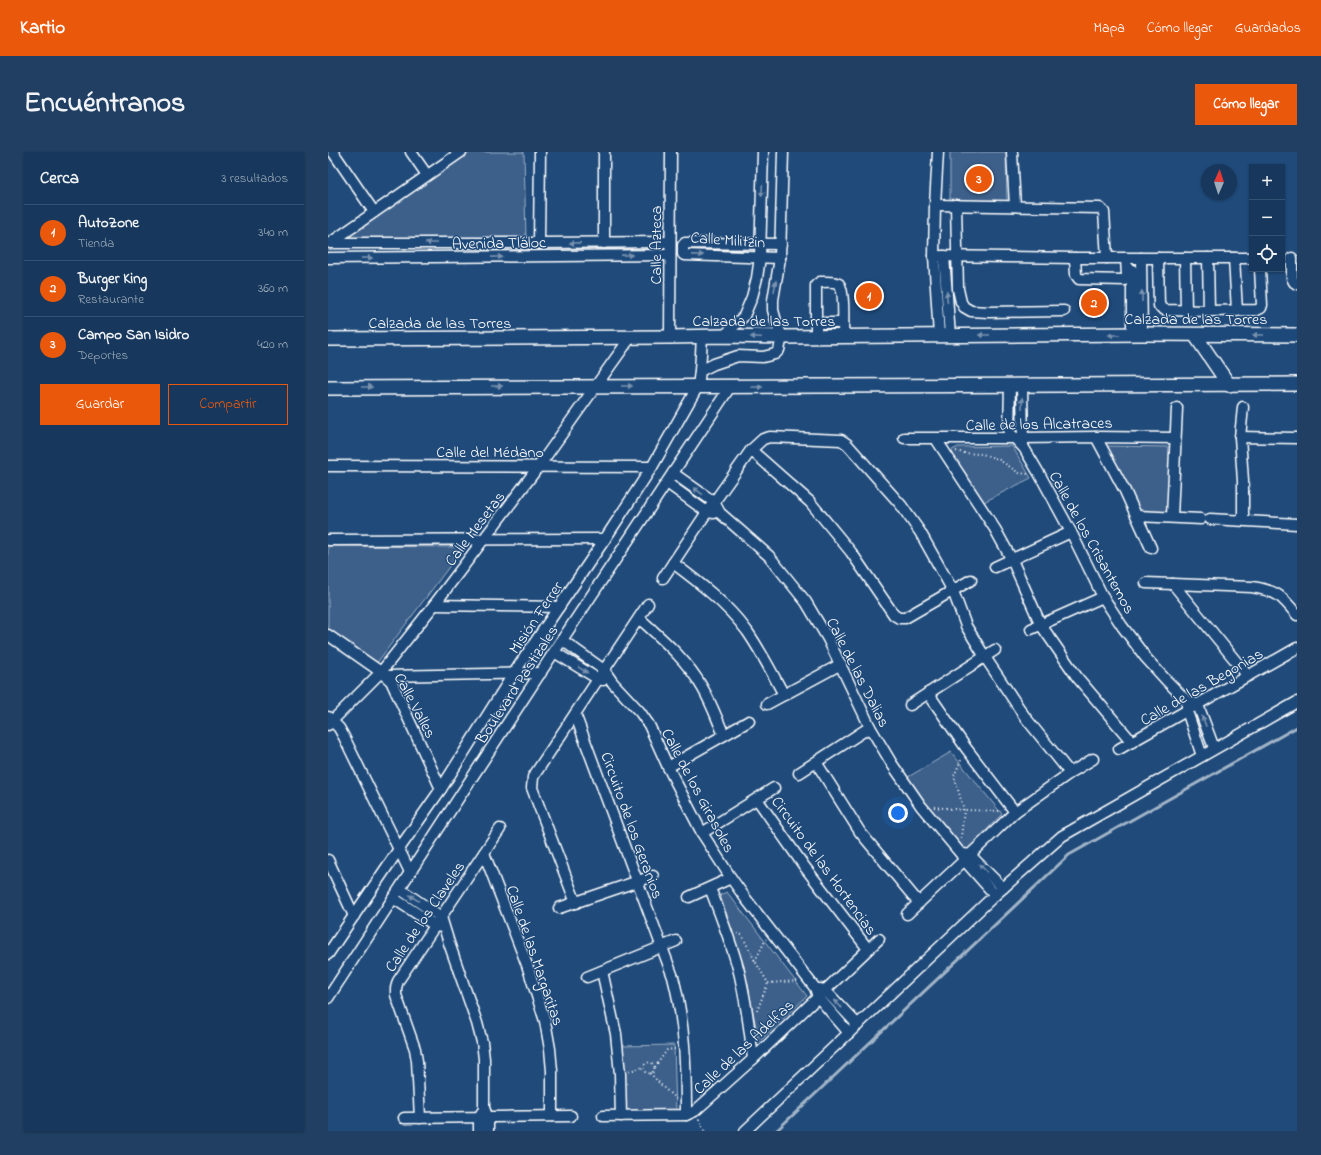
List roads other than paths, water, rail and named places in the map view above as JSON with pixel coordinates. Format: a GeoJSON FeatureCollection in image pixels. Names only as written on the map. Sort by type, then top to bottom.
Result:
{"type":"FeatureCollection","features":[{"type":"Feature","properties":{"kind":"main road"},"geometry":{"type":"LineString","coordinates":[[1195,335],[1229,385]]}},
{"type":"Feature","properties":{"kind":"main road","name":"Calzada de las Torres"},"geometry":{"type":"LineString","coordinates":[[328,339],[630,338],[702,336],[844,337],[1297,335]]}},
{"type":"Feature","properties":{"kind":"main road"},"geometry":{"type":"LineString","coordinates":[[328,388],[1297,384]]}},
{"type":"Feature","properties":{"kind":"street"},"geometry":{"type":"LineString","coordinates":[[333,152],[374,212]]}},
{"type":"Feature","properties":{"kind":"street"},"geometry":{"type":"LineString","coordinates":[[411,152],[427,175]]}},
{"type":"Feature","properties":{"kind":"street","name":"Avenida Tláloc"},"geometry":{"type":"LineString","coordinates":[[329,244],[461,152]]}},
{"type":"Feature","properties":{"kind":"street"},"geometry":{"type":"LineString","coordinates":[[539,243],[540,152]]}},
{"type":"Feature","properties":{"kind":"street"},"geometry":{"type":"LineString","coordinates":[[604,152],[604,242]]}},
{"type":"Feature","properties":{"kind":"street","name":"Calle Azteca"},"geometry":{"type":"LineString","coordinates":[[670,337],[671,152]]}},
{"type":"Feature","properties":{"kind":"street"},"geometry":{"type":"LineString","coordinates":[[724,336],[744,316],[757,278],[761,244],[763,152]]}},
{"type":"Feature","properties":{"kind":"street"},"geometry":{"type":"LineString","coordinates":[[700,371],[714,364],[738,356],[763,357],[775,354],[779,350],[782,337],[773,310],[773,300],[780,258],[782,152]]}},
{"type":"Feature","properties":{"kind":"street"},"geometry":{"type":"LineString","coordinates":[[938,152],[935,205],[945,336]]}},
{"type":"Feature","properties":{"kind":"street"},"geometry":{"type":"LineString","coordinates":[[1012,152],[1015,206]]}},
{"type":"Feature","properties":{"kind":"street"},"geometry":{"type":"LineString","coordinates":[[935,205],[1100,208],[1104,212],[1107,258]]}},
{"type":"Feature","properties":{"kind":"street"},"geometry":{"type":"LineString","coordinates":[[956,205],[958,289],[961,302],[964,307],[971,311],[988,312],[1064,311]]}},
{"type":"Feature","properties":{"kind":"street","name":"Avenida Tláloc"},"geometry":{"type":"LineString","coordinates":[[329,244],[670,242]]}},
{"type":"Feature","properties":{"kind":"street","name":"Calle Militzin"},"geometry":{"type":"LineString","coordinates":[[780,244],[683,244],[683,254],[780,258]]}},
{"type":"Feature","properties":{"kind":"street","name":"Avenida Tláloc"},"geometry":{"type":"LineString","coordinates":[[328,258],[670,255]]}},
{"type":"Feature","properties":{"kind":"street"},"geometry":{"type":"LineString","coordinates":[[939,256],[1249,258]]}},
{"type":"Feature","properties":{"kind":"street"},"geometry":{"type":"LineString","coordinates":[[1075,258],[1076,275],[1079,279],[1125,280],[1133,258]]}},
{"type":"Feature","properties":{"kind":"street"},"geometry":{"type":"LineString","coordinates":[[1133,258],[1137,335]]}},
{"type":"Feature","properties":{"kind":"street"},"geometry":{"type":"LineString","coordinates":[[1158,258],[1159,306],[1165,310],[1257,310],[1261,308],[1260,272]]}},
{"type":"Feature","properties":{"kind":"street"},"geometry":{"type":"LineString","coordinates":[[1185,258],[1186,311]]}},
{"type":"Feature","properties":{"kind":"street"},"geometry":{"type":"LineString","coordinates":[[1208,258],[1209,311]]}},
{"type":"Feature","properties":{"kind":"street"},"geometry":{"type":"LineString","coordinates":[[1234,258],[1237,311]]}},
{"type":"Feature","properties":{"kind":"street"},"geometry":{"type":"LineString","coordinates":[[1290,258],[1292,278],[1297,284]]}},
{"type":"Feature","properties":{"kind":"street"},"geometry":{"type":"LineString","coordinates":[[816,337],[816,285],[820,282],[836,283],[841,287],[844,337]]}},
{"type":"Feature","properties":{"kind":"street"},"geometry":{"type":"LineString","coordinates":[[816,323],[843,323]]}},
{"type":"Feature","properties":{"kind":"street","name":"Misión Ferrer"},"geometry":{"type":"LineString","coordinates":[[328,954],[441,789],[514,673],[652,467],[698,386],[702,336]]}},
{"type":"Feature","properties":{"kind":"street","name":"Calle Mesetas"},"geometry":{"type":"LineString","coordinates":[[330,721],[383,674],[539,466],[630,338]]}},
{"type":"Feature","properties":{"kind":"street","name":"Calle de los Crisantemos"},"geometry":{"type":"LineString","coordinates":[[1016,386],[1009,430],[1020,442],[1040,475],[1071,532],[1103,597],[1146,658],[1187,706],[1202,756]]}},
{"type":"Feature","properties":{"kind":"street","name":"Boulevard Pastizales"},"geometry":{"type":"LineString","coordinates":[[328,998],[554,652],[730,387]]}},
{"type":"Feature","properties":{"kind":"street"},"geometry":{"type":"LineString","coordinates":[[1243,407],[1240,437],[1243,481],[1243,520]]}},
{"type":"Feature","properties":{"kind":"street"},"geometry":{"type":"LineString","coordinates":[[1172,517],[1177,408]]}},
{"type":"Feature","properties":{"kind":"street"},"geometry":{"type":"LineString","coordinates":[[663,578],[751,450],[763,439],[770,437],[841,440],[847,444],[901,505],[920,532],[953,591],[966,626],[985,657],[1025,717],[1070,773]]}},
{"type":"Feature","properties":{"kind":"street"},"geometry":{"type":"LineString","coordinates":[[1096,437],[1137,516],[1151,548]]}},
{"type":"Feature","properties":{"kind":"street","name":"Calle de los Alcatraces"},"geometry":{"type":"LineString","coordinates":[[904,438],[938,443],[1020,442],[1096,437],[1175,438]]}},
{"type":"Feature","properties":{"kind":"street"},"geometry":{"type":"LineString","coordinates":[[1240,437],[1297,438]]}},
{"type":"Feature","properties":{"kind":"street"},"geometry":{"type":"LineString","coordinates":[[938,443],[995,529],[1012,560],[1041,625],[1077,677],[1132,742]]}},
{"type":"Feature","properties":{"kind":"street"},"geometry":{"type":"LineString","coordinates":[[751,450],[814,507],[851,552],[894,615],[899,618],[905,618],[971,580]]}},
{"type":"Feature","properties":{"kind":"street","name":"Calle del Médano"},"geometry":{"type":"LineString","coordinates":[[328,466],[652,467]]}},
{"type":"Feature","properties":{"kind":"street","name":"Calle de las Dalias"},"geometry":{"type":"LineString","coordinates":[[673,473],[714,502],[720,513],[769,556],[806,602],[828,639],[870,727],[892,764],[921,806],[999,892]]}},
{"type":"Feature","properties":{"kind":"street"},"geometry":{"type":"LineString","coordinates":[[667,483],[707,512],[720,513]]}},
{"type":"Feature","properties":{"kind":"street"},"geometry":{"type":"LineString","coordinates":[[1137,516],[1243,520],[1297,524]]}},
{"type":"Feature","properties":{"kind":"street"},"geometry":{"type":"LineString","coordinates":[[996,567],[1071,532]]}},
{"type":"Feature","properties":{"kind":"street"},"geometry":{"type":"LineString","coordinates":[[328,540],[605,539]]}},
{"type":"Feature","properties":{"kind":"street"},"geometry":{"type":"LineString","coordinates":[[673,563],[726,607],[747,631],[784,695]]}},
{"type":"Feature","properties":{"kind":"street"},"geometry":{"type":"LineString","coordinates":[[1146,583],[1252,587],[1264,589],[1276,592],[1284,598],[1297,615]]}},
{"type":"Feature","properties":{"kind":"street"},"geometry":{"type":"LineString","coordinates":[[1173,584],[1248,676]]}},
{"type":"Feature","properties":{"kind":"street"},"geometry":{"type":"LineString","coordinates":[[1031,629],[1103,597]]}},
{"type":"Feature","properties":{"kind":"street"},"geometry":{"type":"LineString","coordinates":[[576,903],[532,788],[532,782],[533,778],[648,604]]}},
{"type":"Feature","properties":{"kind":"street"},"geometry":{"type":"LineString","coordinates":[[434,605],[559,607]]}},
{"type":"Feature","properties":{"kind":"street"},"geometry":{"type":"LineString","coordinates":[[639,618],[669,647],[702,686],[724,735]]}},
{"type":"Feature","properties":{"kind":"street","name":"Calle Valles"},"geometry":{"type":"LineString","coordinates":[[328,635],[383,674],[391,682],[441,789]]}},
{"type":"Feature","properties":{"kind":"street","name":"Calle de los Girasoles"},"geometry":{"type":"LineString","coordinates":[[562,640],[604,670],[613,683],[640,712],[649,725],[668,767],[702,833],[731,878],[770,931],[850,1033]]}},
{"type":"Feature","properties":{"kind":"street","name":"Calle de las Begonias"},"geometry":{"type":"LineString","coordinates":[[1198,706],[1297,648]]}},
{"type":"Feature","properties":{"kind":"street"},"geometry":{"type":"LineString","coordinates":[[910,705],[994,650]]}},
{"type":"Feature","properties":{"kind":"street"},"geometry":{"type":"LineString","coordinates":[[554,652],[598,679],[613,683]]}},
{"type":"Feature","properties":{"kind":"street"},"geometry":{"type":"LineString","coordinates":[[766,704],[841,664]]}},
{"type":"Feature","properties":{"kind":"street"},"geometry":{"type":"LineString","coordinates":[[383,674],[541,673]]}},
{"type":"Feature","properties":{"kind":"street"},"geometry":{"type":"LineString","coordinates":[[928,693],[966,748],[1015,812]]}},
{"type":"Feature","properties":{"kind":"street"},"geometry":{"type":"LineString","coordinates":[[745,1131],[999,892],[1062,836],[1297,702]]}},
{"type":"Feature","properties":{"kind":"street","name":"Calle de los Crisantemos"},"geometry":{"type":"LineString","coordinates":[[1187,706],[1198,706]]}},
{"type":"Feature","properties":{"kind":"street","name":"Calle de las Begonias"},"geometry":{"type":"LineString","coordinates":[[1119,749],[1187,706]]}},
{"type":"Feature","properties":{"kind":"street"},"geometry":{"type":"LineString","coordinates":[[1198,706],[1214,748]]}},
{"type":"Feature","properties":{"kind":"street","name":"Circuito de los Geranios"},"geometry":{"type":"LineString","coordinates":[[575,714],[662,947],[679,1001],[685,1048],[689,1111]]}},
{"type":"Feature","properties":{"kind":"street"},"geometry":{"type":"LineString","coordinates":[[330,721],[344,737],[410,872]]}},
{"type":"Feature","properties":{"kind":"street"},"geometry":{"type":"LineString","coordinates":[[668,767],[749,721]]}},
{"type":"Feature","properties":{"kind":"street"},"geometry":{"type":"LineString","coordinates":[[798,773],[870,727]]}},
{"type":"Feature","properties":{"kind":"street"},"geometry":{"type":"LineString","coordinates":[[907,914],[919,904],[964,855],[1015,812],[1070,773],[1093,760]]}},
{"type":"Feature","properties":{"kind":"street"},"geometry":{"type":"LineString","coordinates":[[816,762],[860,832],[919,904]]}},
{"type":"Feature","properties":{"kind":"street","name":"Circuito de las Hortencias"},"geometry":{"type":"LineString","coordinates":[[702,833],[774,788]]}},
{"type":"Feature","properties":{"kind":"street","name":"Circuito de las Hortencias"},"geometry":{"type":"LineString","coordinates":[[757,799],[804,866],[868,949]]}},
{"type":"Feature","properties":{"kind":"street","name":"Calle de los Claveles"},"geometry":{"type":"LineString","coordinates":[[420,1118],[415,1049],[396,995],[396,988],[398,981],[440,924],[500,829]]}},
{"type":"Feature","properties":{"kind":"street","name":"Calle de las Margaritas"},"geometry":{"type":"LineString","coordinates":[[484,853],[527,965],[545,1022],[552,1071],[552,1116]]}},
{"type":"Feature","properties":{"kind":"street"},"geometry":{"type":"LineString","coordinates":[[328,860],[354,916]]}},
{"type":"Feature","properties":{"kind":"street"},"geometry":{"type":"LineString","coordinates":[[559,908],[653,876]]}},
{"type":"Feature","properties":{"kind":"street"},"geometry":{"type":"LineString","coordinates":[[689,897],[731,878]]}},
{"type":"Feature","properties":{"kind":"street"},"geometry":{"type":"LineString","coordinates":[[710,888],[740,975],[750,1029],[753,1059]]}},
{"type":"Feature","properties":{"kind":"street"},"geometry":{"type":"LineString","coordinates":[[400,889],[440,924],[477,1023],[482,1042],[484,1059],[484,1115],[488,1131]]}},
{"type":"Feature","properties":{"kind":"street"},"geometry":{"type":"LineString","coordinates":[[394,898],[440,924]]}},
{"type":"Feature","properties":{"kind":"street","name":"Calle de las Adelfas"},"geometry":{"type":"LineString","coordinates":[[603,1116],[689,1111],[753,1059],[817,989],[879,939]]}},
{"type":"Feature","properties":{"kind":"street"},"geometry":{"type":"LineString","coordinates":[[587,977],[676,941]]}},
{"type":"Feature","properties":{"kind":"street"},"geometry":{"type":"LineString","coordinates":[[602,971],[616,1034],[620,1074],[621,1116]]}},
{"type":"Feature","properties":{"kind":"street","name":"Calle de los Girasoles"},"geometry":{"type":"LineString","coordinates":[[817,989],[858,1025]]}},
{"type":"Feature","properties":{"kind":"street"},"geometry":{"type":"LineString","coordinates":[[479,1131],[484,1115]]}},
{"type":"Feature","properties":{"kind":"street"},"geometry":{"type":"LineString","coordinates":[[404,1118],[484,1115],[571,1116]]}},
{"type":"Feature","properties":{"kind":"waterway"},"geometry":{"type":"LineString","coordinates":[[776,1131],[1069,855],[1297,727]]}},
{"type":"Feature","properties":{"kind":"place","name":"Campo San Isidro"},"geometry":{"type":"Point","coordinates":[979,179]}},
{"type":"Feature","properties":{"kind":"place","name":"AutoZone"},"geometry":{"type":"Point","coordinates":[869,296]}},
{"type":"Feature","properties":{"kind":"place","name":"Burger King"},"geometry":{"type":"Point","coordinates":[1094,303]}}]}
